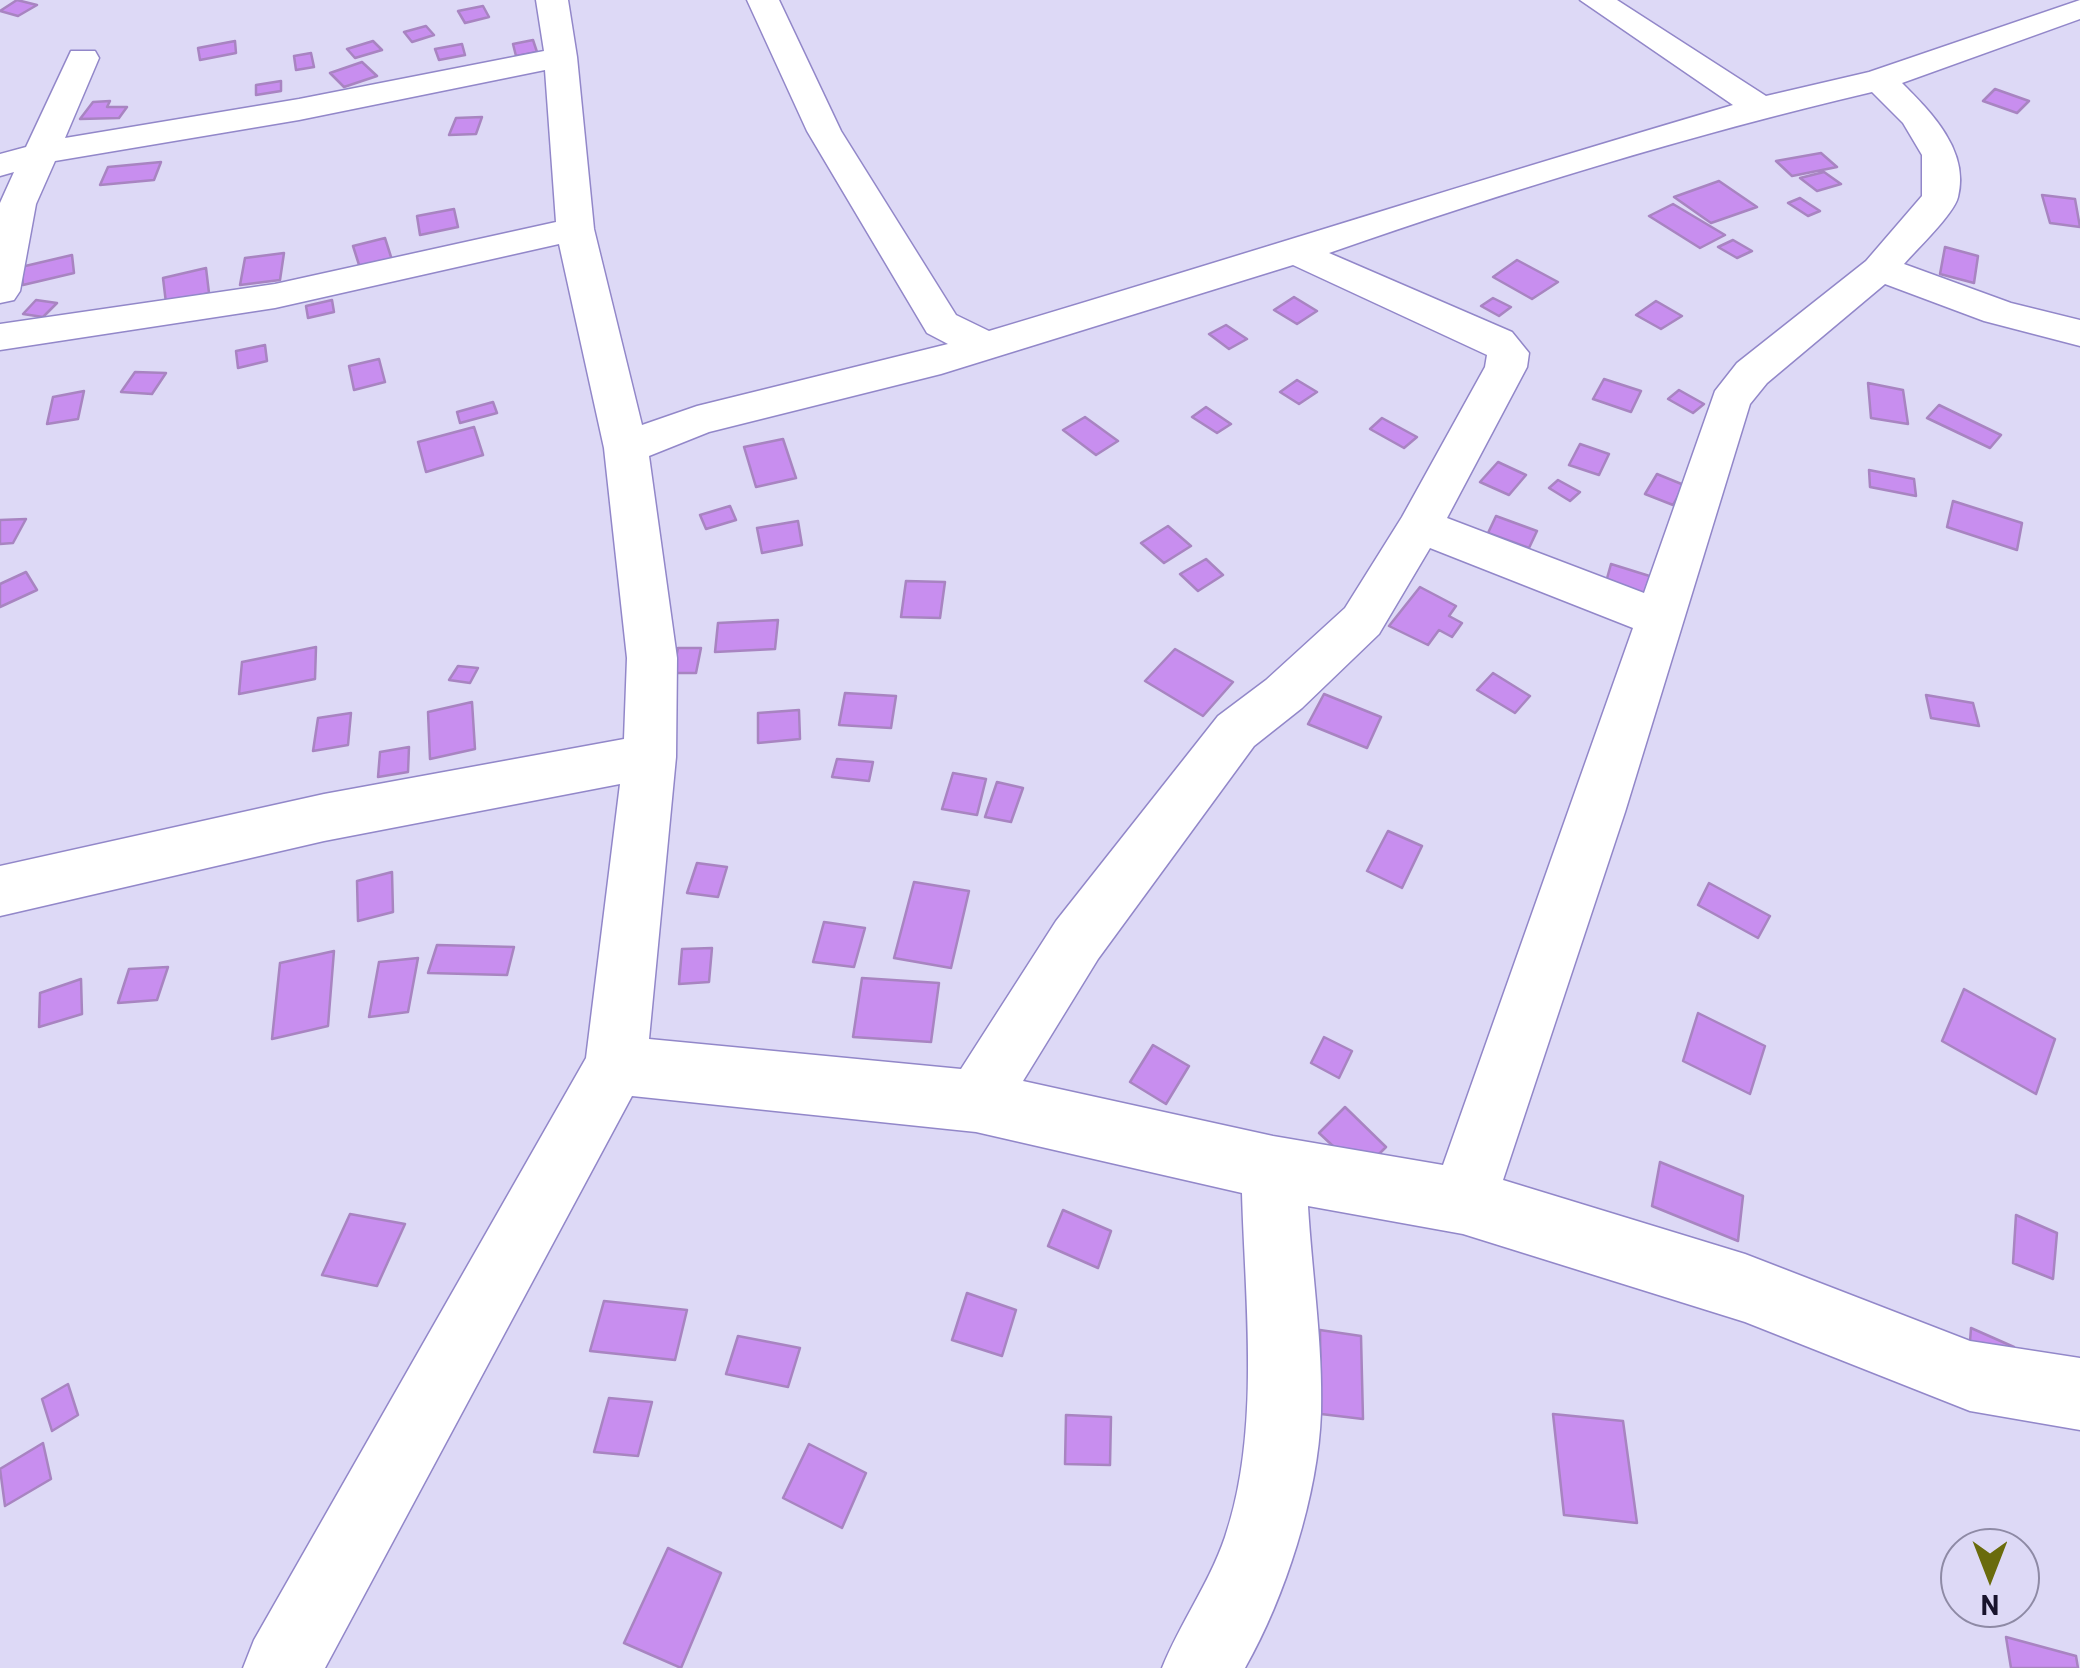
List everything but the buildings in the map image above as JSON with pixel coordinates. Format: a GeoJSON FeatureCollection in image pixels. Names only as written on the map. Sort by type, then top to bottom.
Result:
{"type":"FeatureCollection","features":[{"type":"Feature","properties":{"kind":"street"},"geometry":{"type":"LineString","coordinates":[[282,1668],[616,1065],[650,757],[652,658],[626,448],[575,230],[561,57],[552,0]]}},
{"type":"Feature","properties":{"kind":"street"},"geometry":{"type":"LineString","coordinates":[[763,0],[824,130],[941,324],[986,346]]}},
{"type":"Feature","properties":{"kind":"street"},"geometry":{"type":"LineString","coordinates":[[1596,0],[1760,108]]}},
{"type":"Feature","properties":{"kind":"street"},"geometry":{"type":"LineString","coordinates":[[626,448],[697,421],[926,364],[1295,252],[1428,206],[1760,108],[1879,80],[2080,8]]}},
{"type":"Feature","properties":{"kind":"street"},"geometry":{"type":"LineString","coordinates":[[0,165],[151,130],[263,116],[561,57]]}},
{"type":"Feature","properties":{"kind":"street"},"geometry":{"type":"LineString","coordinates":[[0,291],[18,204],[83,58]]}},
{"type":"Feature","properties":{"kind":"street"},"geometry":{"type":"LineString","coordinates":[[1462,1201],[1598,812],[1730,401],[1752,373],[1880,269],[1940,198],[1940,155],[1917,117],[1879,80]]}},
{"type":"Feature","properties":{"kind":"street"},"geometry":{"type":"LineString","coordinates":[[0,337],[275,296],[575,230]]}},
{"type":"Feature","properties":{"kind":"street"},"geometry":{"type":"LineString","coordinates":[[976,1101],[1077,940],[1236,732],[1362,622],[1420,526],[1506,367],[1508,353],[1498,341],[1295,252]]}},
{"type":"Feature","properties":{"kind":"street"},"geometry":{"type":"LineString","coordinates":[[1880,269],[1998,312],[2080,333]]}},
{"type":"Feature","properties":{"kind":"street"},"geometry":{"type":"LineString","coordinates":[[926,364],[941,324]]}},
{"type":"Feature","properties":{"kind":"street"},"geometry":{"type":"LineString","coordinates":[[1420,526],[1660,619]]}},
{"type":"Feature","properties":{"kind":"street"},"geometry":{"type":"LineString","coordinates":[[0,890],[450,790],[650,757]]}},
{"type":"Feature","properties":{"kind":"street"},"geometry":{"type":"LineString","coordinates":[[616,1065],[976,1101],[1273,1168],[1462,1201],[1745,1288],[1970,1376],[2080,1394]]}},
{"type":"Feature","properties":{"kind":"street"},"geometry":{"type":"LineString","coordinates":[[1200,1668],[1232,1616],[1264,1534],[1285,1414],[1273,1168]]}}]}
